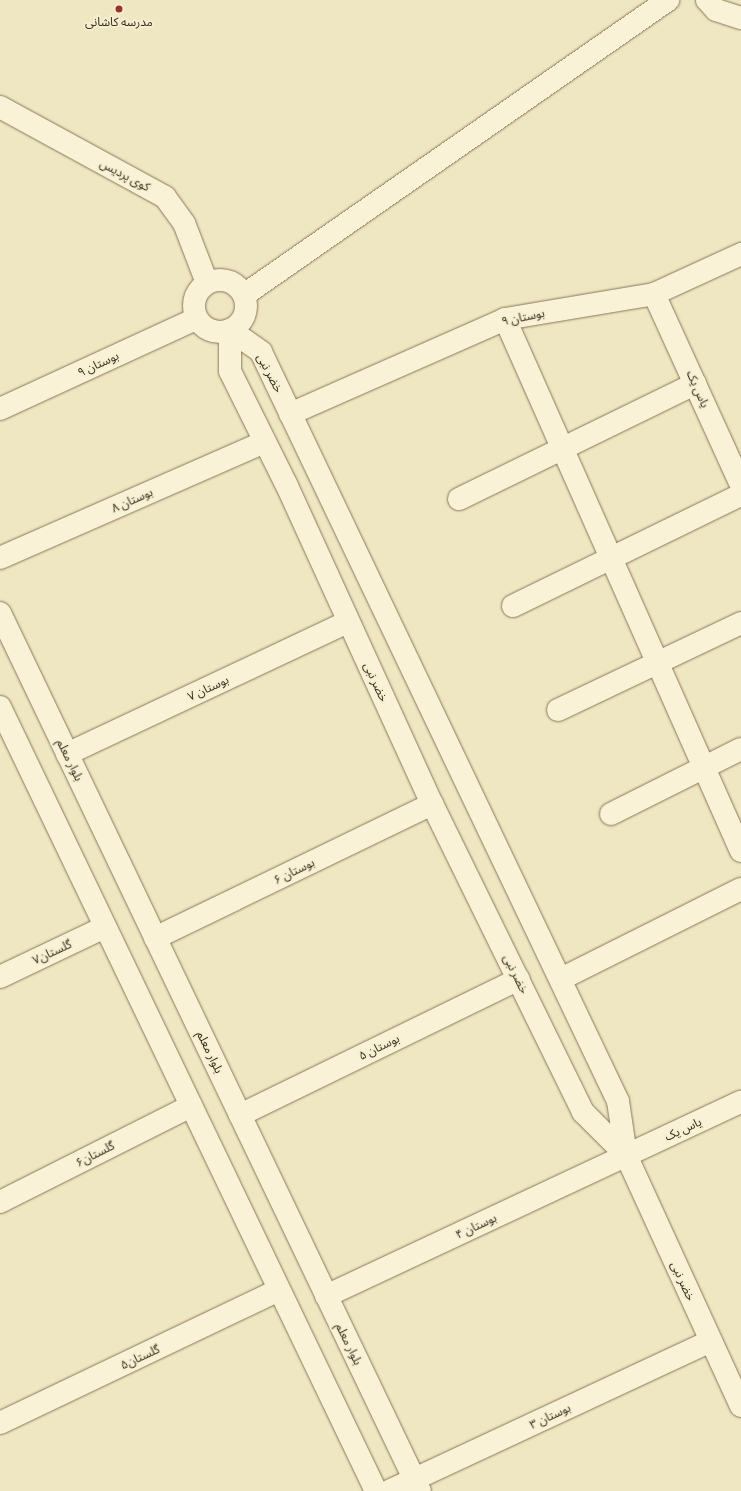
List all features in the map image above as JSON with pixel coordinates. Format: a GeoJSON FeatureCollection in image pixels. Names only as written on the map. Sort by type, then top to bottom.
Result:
{"type":"FeatureCollection","features":[{"type":"Feature","properties":{"kind":"street"},"geometry":{"type":"LineString","coordinates":[[244,295],[668,0]]}},
{"type":"Feature","properties":{"kind":"street"},"geometry":{"type":"LineString","coordinates":[[707,0],[716,10],[741,18]]}},
{"type":"Feature","properties":{"kind":"street","name":"کوی پردیس"},"geometry":{"type":"LineString","coordinates":[[0,107],[165,197],[184,223],[207,283]]}},
{"type":"Feature","properties":{"kind":"street","name":"بوستان ۹"},"geometry":{"type":"LineString","coordinates":[[290,414],[505,319],[654,294],[741,254]]}},
{"type":"Feature","properties":{"kind":"street"},"geometry":{"type":"LineString","coordinates":[[214,280],[226,280],[236,285],[244,295],[246,306],[244,318],[237,327],[214,333],[203,327],[196,319],[193,307],[196,295],[207,283],[214,280]]}},
{"type":"Feature","properties":{"kind":"street","name":"یاس یک"},"geometry":{"type":"LineString","coordinates":[[654,294],[741,484]]}},
{"type":"Feature","properties":{"kind":"street","name":"بوستان ۹"},"geometry":{"type":"LineString","coordinates":[[0,409],[196,319]]}},
{"type":"Feature","properties":{"kind":"street"},"geometry":{"type":"LineString","coordinates":[[505,319],[741,851]]}},
{"type":"Feature","properties":{"kind":"street","name":"خضر نبی"},"geometry":{"type":"LineString","coordinates":[[230,330],[261,352],[561,979],[618,1101],[626,1155],[741,1406]]}},
{"type":"Feature","properties":{"kind":"street","name":"خضر نبی"},"geometry":{"type":"LineString","coordinates":[[230,330],[230,371],[286,484],[432,804],[583,1112],[626,1155]]}},
{"type":"Feature","properties":{"kind":"street"},"geometry":{"type":"LineString","coordinates":[[459,499],[695,384]]}},
{"type":"Feature","properties":{"kind":"street","name":"بوستان ۸"},"geometry":{"type":"LineString","coordinates":[[0,558],[264,442]]}},
{"type":"Feature","properties":{"kind":"street"},"geometry":{"type":"LineString","coordinates":[[513,606],[741,495]]}},
{"type":"Feature","properties":{"kind":"street","name":"بلوار معلم"},"geometry":{"type":"LineString","coordinates":[[0,613],[417,1485]]}},
{"type":"Feature","properties":{"kind":"street","name":"بوستان ۷"},"geometry":{"type":"LineString","coordinates":[[67,754],[348,622]]}},
{"type":"Feature","properties":{"kind":"street"},"geometry":{"type":"LineString","coordinates":[[558,710],[741,623]]}},
{"type":"Feature","properties":{"kind":"street"},"geometry":{"type":"LineString","coordinates":[[0,707],[7,743],[105,927],[376,1491]]}},
{"type":"Feature","properties":{"kind":"street"},"geometry":{"type":"LineString","coordinates":[[611,814],[741,750]]}},
{"type":"Feature","properties":{"kind":"street","name":"بوستان ۶"},"geometry":{"type":"LineString","coordinates":[[155,938],[432,804]]}},
{"type":"Feature","properties":{"kind":"street"},"geometry":{"type":"LineString","coordinates":[[561,979],[741,890]]}},
{"type":"Feature","properties":{"kind":"street","name":"گلستان۷"},"geometry":{"type":"LineString","coordinates":[[0,977],[105,927]]}},
{"type":"Feature","properties":{"kind":"street","name":"بوستان ۵"},"geometry":{"type":"LineString","coordinates":[[240,1114],[518,980]]}},
{"type":"Feature","properties":{"kind":"street","name":"یاس یک"},"geometry":{"type":"LineString","coordinates":[[626,1155],[741,1102]]}},
{"type":"Feature","properties":{"kind":"street","name":"گلستان۶"},"geometry":{"type":"LineString","coordinates":[[0,1202],[191,1106]]}},
{"type":"Feature","properties":{"kind":"street","name":"بوستان ۴"},"geometry":{"type":"LineString","coordinates":[[326,1296],[626,1155]]}},
{"type":"Feature","properties":{"kind":"street","name":"گلستان۵"},"geometry":{"type":"LineString","coordinates":[[0,1423],[280,1290]]}},
{"type":"Feature","properties":{"kind":"street","name":"بوستان ۳"},"geometry":{"type":"LineString","coordinates":[[389,1491],[417,1485],[711,1341]]}},
{"type":"Feature","properties":{"kind":"place","name":"مدرسه کاشانی"},"geometry":{"type":"Point","coordinates":[119,9]}}]}
